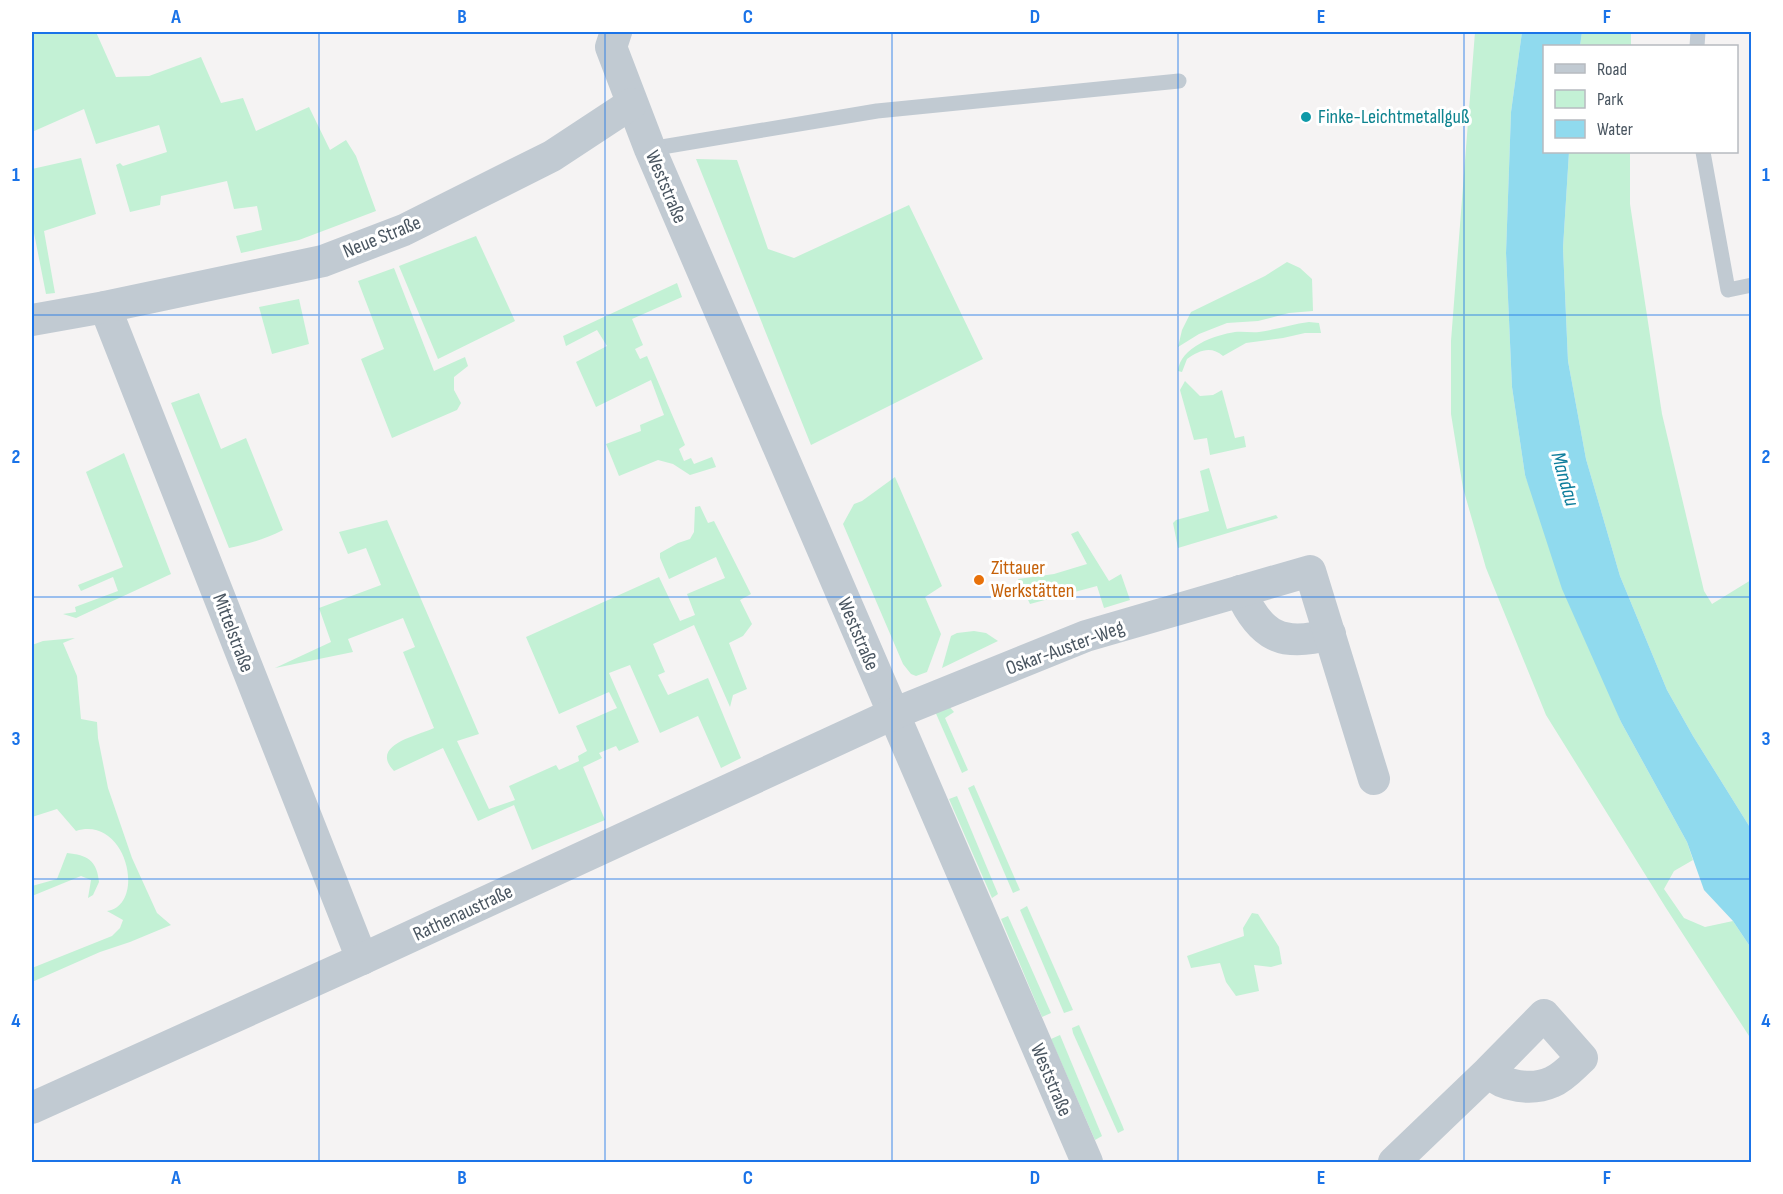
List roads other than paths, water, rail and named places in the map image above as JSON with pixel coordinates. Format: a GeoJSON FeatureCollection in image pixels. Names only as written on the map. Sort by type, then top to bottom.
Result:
{"type":"FeatureCollection","features":[{"type":"Feature","properties":{"kind":"street"},"geometry":{"type":"LineString","coordinates":[[616,32],[611,47],[631,104]]}},
{"type":"Feature","properties":{"kind":"street","name":"Weststraße"},"geometry":{"type":"LineString","coordinates":[[631,104],[1087,1162]]}},
{"type":"Feature","properties":{"kind":"street","name":"Neue Straße"},"geometry":{"type":"LineString","coordinates":[[32,320],[323,261],[404,230],[552,156],[631,104]]}},
{"type":"Feature","properties":{"kind":"street","name":"Mittelstraße"},"geometry":{"type":"LineString","coordinates":[[105,307],[362,959]]}},
{"type":"Feature","properties":{"kind":"street","name":"Oskar-Auster-Weg"},"geometry":{"type":"LineString","coordinates":[[893,714],[1086,636],[1310,571],[1374,779]]}},
{"type":"Feature","properties":{"kind":"street"},"geometry":{"type":"LineString","coordinates":[[1240,591],[1246,605],[1263,627],[1280,639],[1316,638],[1330,634]]}},
{"type":"Feature","properties":{"kind":"street","name":"Rathenaustraße"},"geometry":{"type":"LineString","coordinates":[[32,1108],[362,959],[893,714]]}},
{"type":"Feature","properties":{"kind":"street"},"geometry":{"type":"LineString","coordinates":[[1394,1162],[1488,1072]]}},
{"type":"Feature","properties":{"kind":"lane"},"geometry":{"type":"LineString","coordinates":[[650,149],[877,111],[1179,81]]}},
{"type":"Feature","properties":{"kind":"lane"},"geometry":{"type":"LineString","coordinates":[[1703,153],[1728,290],[1752,285]]}},
{"type":"Feature","properties":{"kind":"water","name":"Mandau"},"geometry":{"type":"Polygon","coordinates":[[[1522,32],[1582,32],[1580,45],[1543,45],[1543,153],[1569,153],[1563,248],[1568,361],[1586,459],[1620,576],[1667,690],[1751,829],[1751,948],[1733,921],[1704,890],[1687,842],[1621,722],[1562,589],[1525,475],[1512,387],[1506,253],[1511,112],[1522,32]]]}},
{"type":"Feature","properties":{"kind":"place","name":"Finke-Leichtmetallguß"},"geometry":{"type":"Point","coordinates":[1306,117]}},
{"type":"Feature","properties":{"kind":"place","name":"Zittauer Werkstätten"},"geometry":{"type":"Point","coordinates":[979,580]}}]}
